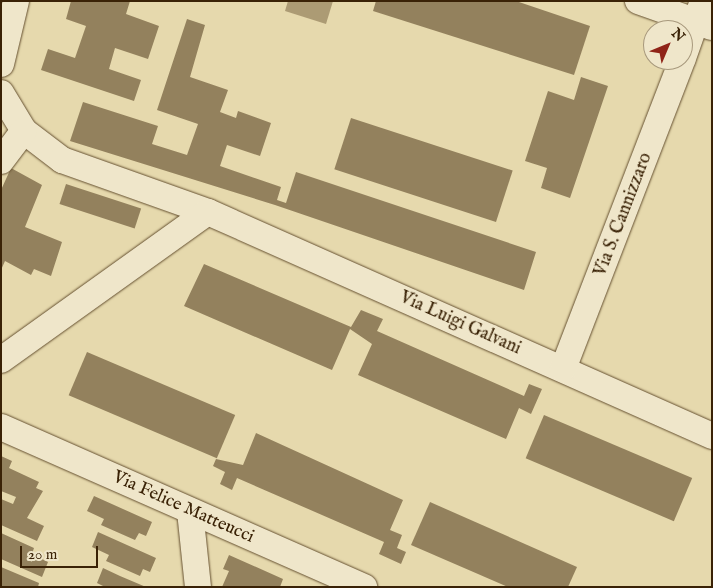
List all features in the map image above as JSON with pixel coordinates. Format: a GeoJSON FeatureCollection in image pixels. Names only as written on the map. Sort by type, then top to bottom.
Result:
{"type":"FeatureCollection","features":[{"type":"Feature","properties":{"kind":"street"},"geometry":{"type":"LineString","coordinates":[[1,64],[16,1]]}},
{"type":"Feature","properties":{"kind":"street"},"geometry":{"type":"LineString","coordinates":[[638,1],[704,17]]}},
{"type":"Feature","properties":{"kind":"street","name":"Via S. Cannizzaro"},"geometry":{"type":"LineString","coordinates":[[693,39],[704,17]]}},
{"type":"Feature","properties":{"kind":"street","name":"Via S. Cannizzaro"},"geometry":{"type":"LineString","coordinates":[[563,369],[679,70]]}},
{"type":"Feature","properties":{"kind":"street"},"geometry":{"type":"LineString","coordinates":[[1,93],[24,131],[1,161]]}},
{"type":"Feature","properties":{"kind":"street","name":"Via Luigi Galvani"},"geometry":{"type":"LineString","coordinates":[[24,131],[62,160],[208,212],[712,436]]}},
{"type":"Feature","properties":{"kind":"street"},"geometry":{"type":"LineString","coordinates":[[1,360],[208,212]]}},
{"type":"Feature","properties":{"kind":"street","name":"Via Felice Matteucci"},"geometry":{"type":"LineString","coordinates":[[1,428],[364,587]]}},
{"type":"Feature","properties":{"kind":"street"},"geometry":{"type":"LineString","coordinates":[[190,511],[198,587]]}},
{"type":"Feature","properties":{"kind":"shaded area"},"geometry":{"type":"Polygon","coordinates":[[[288,1],[333,1],[326,24],[285,11],[288,1]]]}},
{"type":"Feature","properties":{"kind":"building"},"geometry":{"type":"Polygon","coordinates":[[[71,1],[130,1],[126,14],[159,26],[148,59],[115,48],[109,69],[141,80],[134,101],[41,70],[48,49],[75,58],[86,26],[66,19],[71,1]]]}},
{"type":"Feature","properties":{"kind":"building"},"geometry":{"type":"Polygon","coordinates":[[[376,1],[516,1],[590,26],[574,75],[373,11],[376,1]]]}},
{"type":"Feature","properties":{"kind":"building"},"geometry":{"type":"Polygon","coordinates":[[[187,19],[205,25],[190,77],[228,90],[220,112],[236,118],[238,111],[271,123],[260,156],[227,145],[220,166],[281,187],[277,200],[286,203],[296,172],[536,252],[524,290],[275,205],[70,141],[83,102],[158,126],[152,144],[187,155],[198,124],[157,110],[187,19]]]}},
{"type":"Feature","properties":{"kind":"building"},"geometry":{"type":"Polygon","coordinates":[[[581,77],[608,86],[570,198],[541,188],[547,168],[525,161],[548,91],[574,100],[581,77]]]}},
{"type":"Feature","properties":{"kind":"building"},"geometry":{"type":"Polygon","coordinates":[[[351,118],[513,171],[496,222],[334,169],[351,118]]]}},
{"type":"Feature","properties":{"kind":"building"},"geometry":{"type":"Polygon","coordinates":[[[11,168],[42,185],[25,227],[62,242],[51,276],[34,269],[31,275],[5,261],[1,270],[1,190],[11,168]]]}},
{"type":"Feature","properties":{"kind":"building"},"geometry":{"type":"Polygon","coordinates":[[[66,184],[141,208],[135,228],[60,204],[66,184]]]}},
{"type":"Feature","properties":{"kind":"building"},"geometry":{"type":"Polygon","coordinates":[[[204,264],[351,327],[361,310],[383,319],[377,331],[524,396],[529,384],[542,389],[531,414],[519,408],[506,439],[358,375],[372,344],[350,329],[332,370],[184,306],[204,264]]]}},
{"type":"Feature","properties":{"kind":"building"},"geometry":{"type":"Polygon","coordinates":[[[87,352],[235,415],[217,458],[69,395],[87,352]]]}},
{"type":"Feature","properties":{"kind":"building"},"geometry":{"type":"Polygon","coordinates":[[[544,415],[692,478],[674,521],[526,458],[544,415]]]}},
{"type":"Feature","properties":{"kind":"building"},"geometry":{"type":"Polygon","coordinates":[[[256,433],[403,500],[390,530],[402,535],[397,548],[406,552],[401,564],[379,554],[384,542],[237,478],[232,490],[220,484],[225,472],[213,466],[216,459],[243,465],[256,433]]]}},
{"type":"Feature","properties":{"kind":"building"},"geometry":{"type":"Polygon","coordinates":[[[1,456],[12,461],[9,468],[39,482],[36,488],[43,491],[27,518],[44,526],[37,541],[1,525],[1,499],[13,504],[16,497],[1,491],[1,456]]]}},
{"type":"Feature","properties":{"kind":"building"},"geometry":{"type":"Polygon","coordinates":[[[94,496],[152,522],[146,536],[139,533],[135,540],[101,525],[104,519],[87,511],[94,496]]]}},
{"type":"Feature","properties":{"kind":"building"},"geometry":{"type":"Polygon","coordinates":[[[430,502],[577,567],[568,587],[508,587],[411,545],[430,502]]]}},
{"type":"Feature","properties":{"kind":"building"},"geometry":{"type":"Polygon","coordinates":[[[98,532],[156,558],[150,572],[143,569],[140,576],[106,561],[109,555],[92,547],[98,532]]]}},
{"type":"Feature","properties":{"kind":"building"},"geometry":{"type":"Polygon","coordinates":[[[1,533],[34,548],[32,554],[48,562],[42,577],[1,559],[1,533]]]}},
{"type":"Feature","properties":{"kind":"building"},"geometry":{"type":"Polygon","coordinates":[[[229,555],[283,579],[280,587],[222,587],[229,571],[223,569],[229,555]]]}},
{"type":"Feature","properties":{"kind":"building"},"geometry":{"type":"Polygon","coordinates":[[[1,567],[39,583],[38,587],[1,587],[1,567]]]}},
{"type":"Feature","properties":{"kind":"building"},"geometry":{"type":"Polygon","coordinates":[[[103,568],[146,587],[105,587],[97,583],[103,568]]]}}]}
